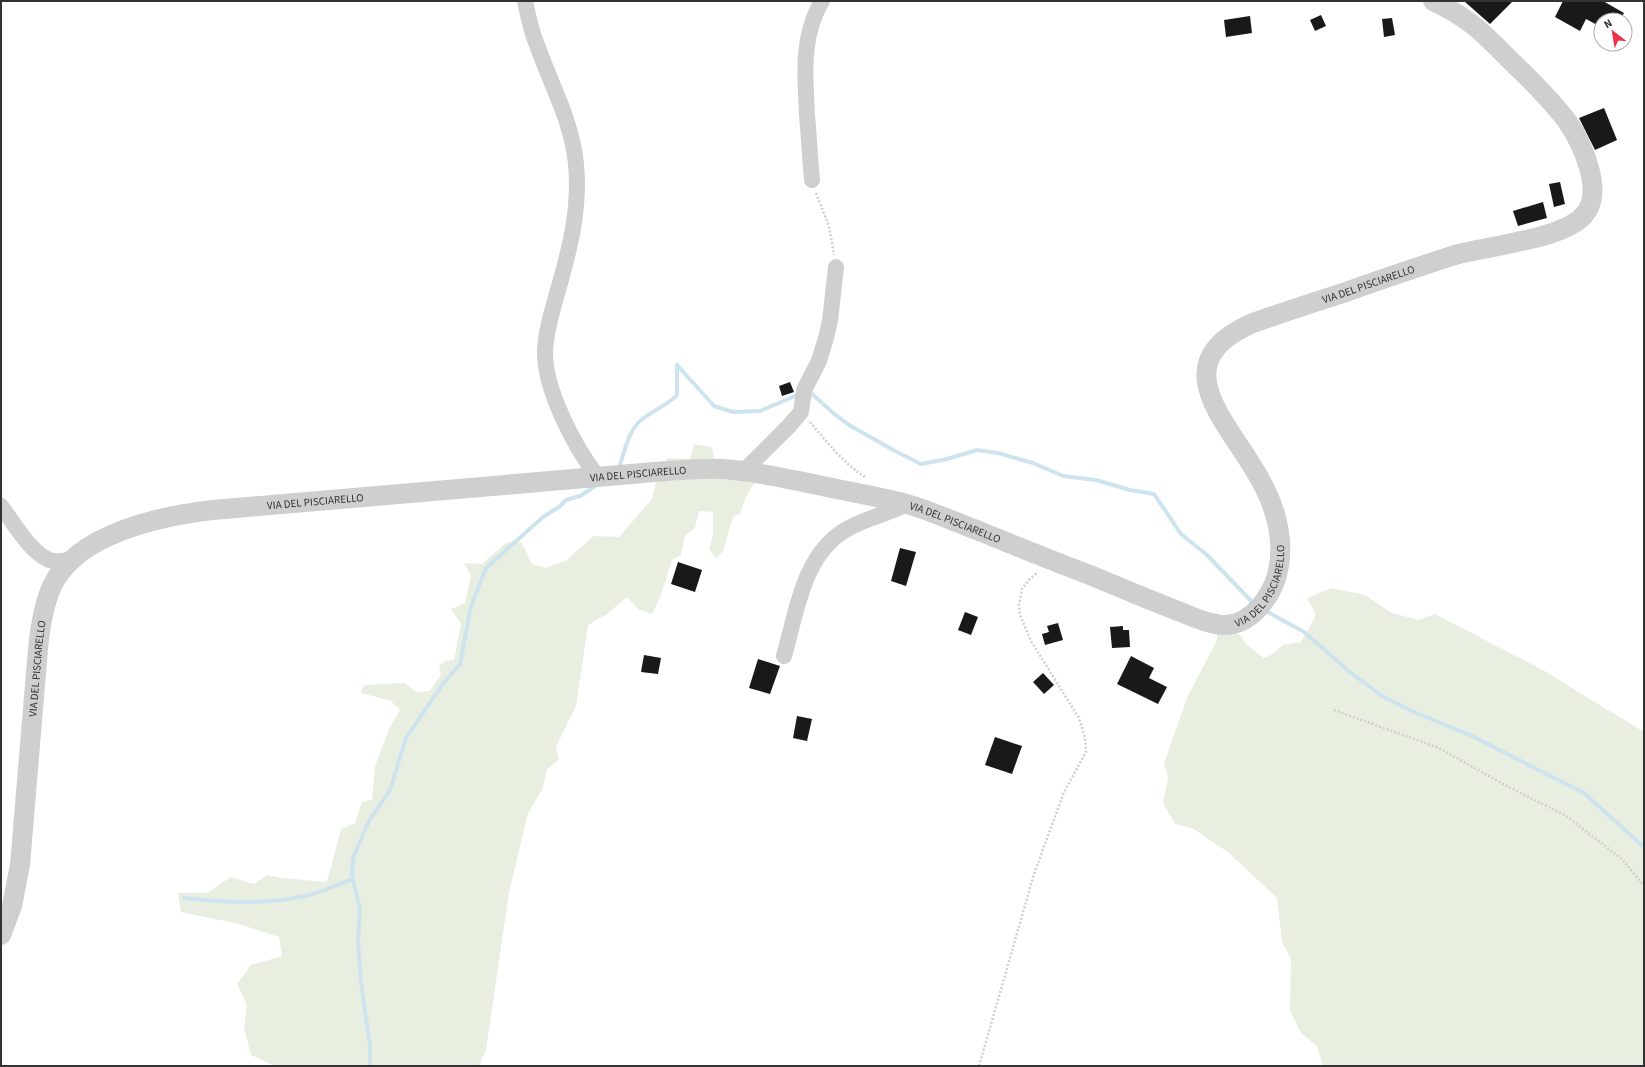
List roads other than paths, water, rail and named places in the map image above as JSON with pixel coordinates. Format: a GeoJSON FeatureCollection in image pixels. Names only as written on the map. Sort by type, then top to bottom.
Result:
{"type":"FeatureCollection","features":[{"type":"Feature","properties":{"kind":"street"},"geometry":{"type":"LineString","coordinates":[[525,1],[536,44],[568,123],[574,146],[577,176],[577,208],[574,229],[548,329],[545,351],[546,369],[553,392],[571,434],[584,457],[598,477]]}},
{"type":"Feature","properties":{"kind":"street"},"geometry":{"type":"LineString","coordinates":[[812,180],[805,59],[811,27],[822,1]]}},
{"type":"Feature","properties":{"kind":"street","name":"VIA DEL PISCIARELLO"},"geometry":{"type":"LineString","coordinates":[[1,935],[12,906],[20,865],[38,649],[43,616],[52,586],[60,572],[72,560],[101,540],[151,520],[213,510],[598,477],[699,469],[744,471],[907,504],[1059,563],[1164,606],[1224,625],[1244,619],[1261,605],[1273,585],[1279,566],[1280,553],[1277,524],[1271,503],[1258,475],[1223,423],[1211,398],[1207,384],[1207,372],[1209,362],[1217,348],[1232,334],[1258,321],[1456,255],[1536,237],[1564,229],[1581,218],[1591,204],[1591,187],[1588,163],[1580,143],[1563,117],[1541,91],[1483,32],[1465,18],[1433,1]]}},
{"type":"Feature","properties":{"kind":"street"},"geometry":{"type":"LineString","coordinates":[[744,471],[801,412],[804,390],[818,361],[826,338],[836,267]]}},
{"type":"Feature","properties":{"kind":"street"},"geometry":{"type":"LineString","coordinates":[[784,656],[804,584],[821,550],[851,527],[891,512],[907,504]]}},
{"type":"Feature","properties":{"kind":"street"},"geometry":{"type":"LineString","coordinates":[[1,506],[29,544],[41,555],[55,561],[72,560]]}},
{"type":"Feature","properties":{"kind":"waterway"},"geometry":{"type":"LineString","coordinates":[[677,365],[714,406],[733,412],[760,411],[800,394]]}},
{"type":"Feature","properties":{"kind":"waterway"},"geometry":{"type":"LineString","coordinates":[[618,469],[628,439],[634,428],[642,419],[668,403],[677,395],[677,365]]}},
{"type":"Feature","properties":{"kind":"waterway"},"geometry":{"type":"LineString","coordinates":[[808,390],[833,413],[849,425],[921,464],[947,459],[977,450],[998,453],[1033,463],[1063,476],[1096,480],[1130,490],[1154,494],[1181,534],[1207,555],[1254,604]]}},
{"type":"Feature","properties":{"kind":"waterway"},"geometry":{"type":"LineString","coordinates":[[370,1066],[370,1046],[361,982],[358,942],[360,909],[352,876],[353,858],[369,821],[390,790],[406,738],[442,685],[460,664],[471,606],[486,568],[543,517],[559,507],[566,500],[580,496],[597,485]]}},
{"type":"Feature","properties":{"kind":"waterway"},"geometry":{"type":"LineString","coordinates":[[1264,610],[1304,632],[1351,673],[1382,696],[1416,713],[1470,735],[1584,793],[1644,847]]}},
{"type":"Feature","properties":{"kind":"waterway"},"geometry":{"type":"LineString","coordinates":[[184,898],[242,902],[285,900],[313,894],[353,879]]}}]}
